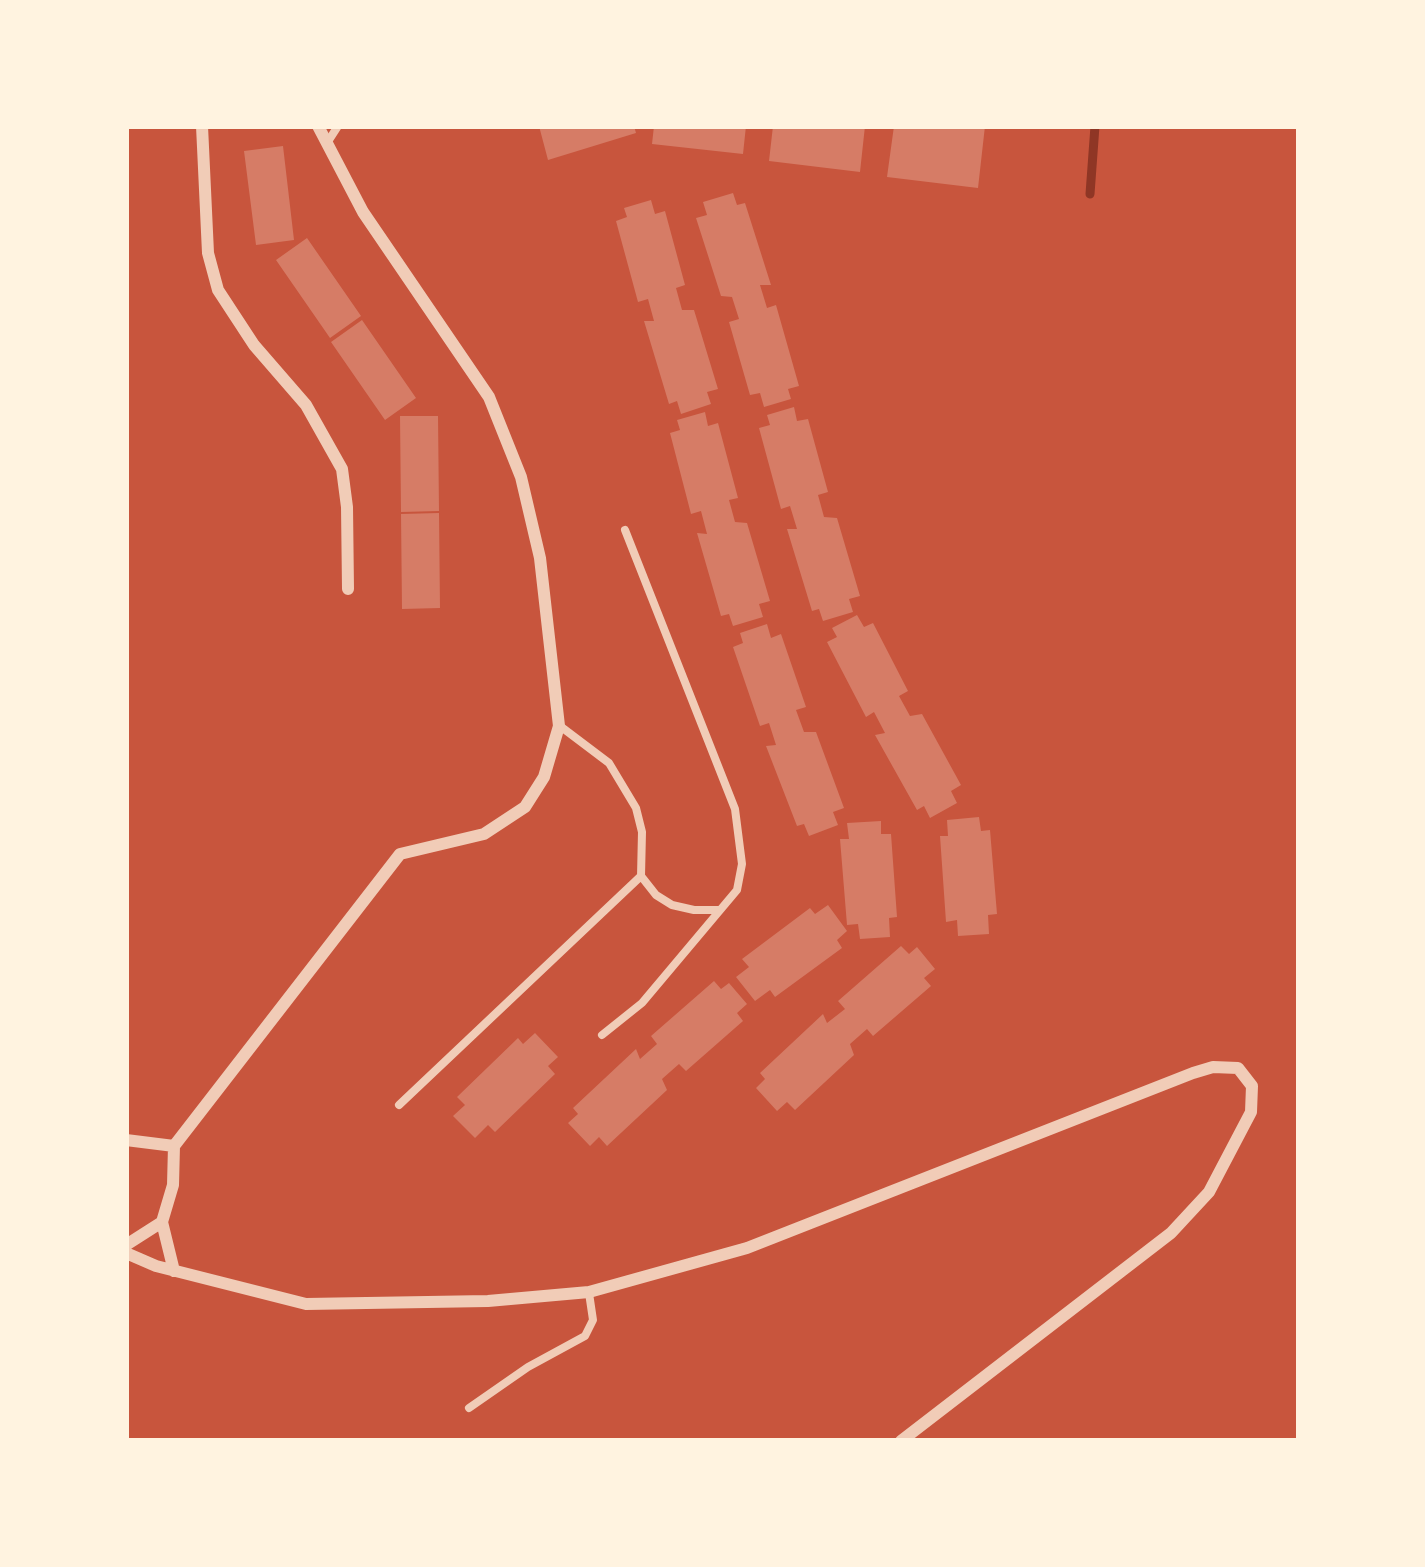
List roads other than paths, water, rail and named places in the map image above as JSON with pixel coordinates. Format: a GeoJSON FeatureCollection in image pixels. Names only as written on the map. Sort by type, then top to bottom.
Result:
{"type":"FeatureCollection","features":[{"type":"Feature","properties":{"kind":"street"},"geometry":{"type":"LineString","coordinates":[[202,126],[208,253],[218,290],[254,345],[306,405],[342,469],[348,589]]}},
{"type":"Feature","properties":{"kind":"street"},"geometry":{"type":"LineString","coordinates":[[174,1271],[162,1222],[173,1185],[174,1146],[400,854],[484,834],[525,807],[544,777],[559,726],[540,558],[521,477],[489,397],[362,212],[317,126]]}},
{"type":"Feature","properties":{"kind":"street"},"geometry":{"type":"LineString","coordinates":[[162,1222],[126,1249],[174,1271],[306,1304],[488,1301],[589,1292],[746,1248],[1193,1073],[1214,1067],[1238,1068],[1252,1086],[1251,1112],[1209,1192],[1172,1233],[901,1441]]}},
{"type":"Feature","properties":{"kind":"street"},"geometry":{"type":"LineString","coordinates":[[126,1140],[174,1146]]}},
{"type":"Feature","properties":{"kind":"lane"},"geometry":{"type":"LineString","coordinates":[[326,145],[338,126]]}},
{"type":"Feature","properties":{"kind":"lane"},"geometry":{"type":"LineString","coordinates":[[602,1034],[642,1003],[737,890],[742,864],[735,809],[625,530]]}},
{"type":"Feature","properties":{"kind":"lane"},"geometry":{"type":"LineString","coordinates":[[559,726],[609,763],[637,808],[641,876],[656,895],[672,905],[719,910]]}},
{"type":"Feature","properties":{"kind":"lane"},"geometry":{"type":"LineString","coordinates":[[399,1106],[641,876]]}},
{"type":"Feature","properties":{"kind":"lane"},"geometry":{"type":"LineString","coordinates":[[469,1408],[528,1367],[585,1336],[592,1320],[589,1292]]}},
{"type":"Feature","properties":{"kind":"waterway"},"geometry":{"type":"LineString","coordinates":[[1090,194],[1095,126]]}}]}
